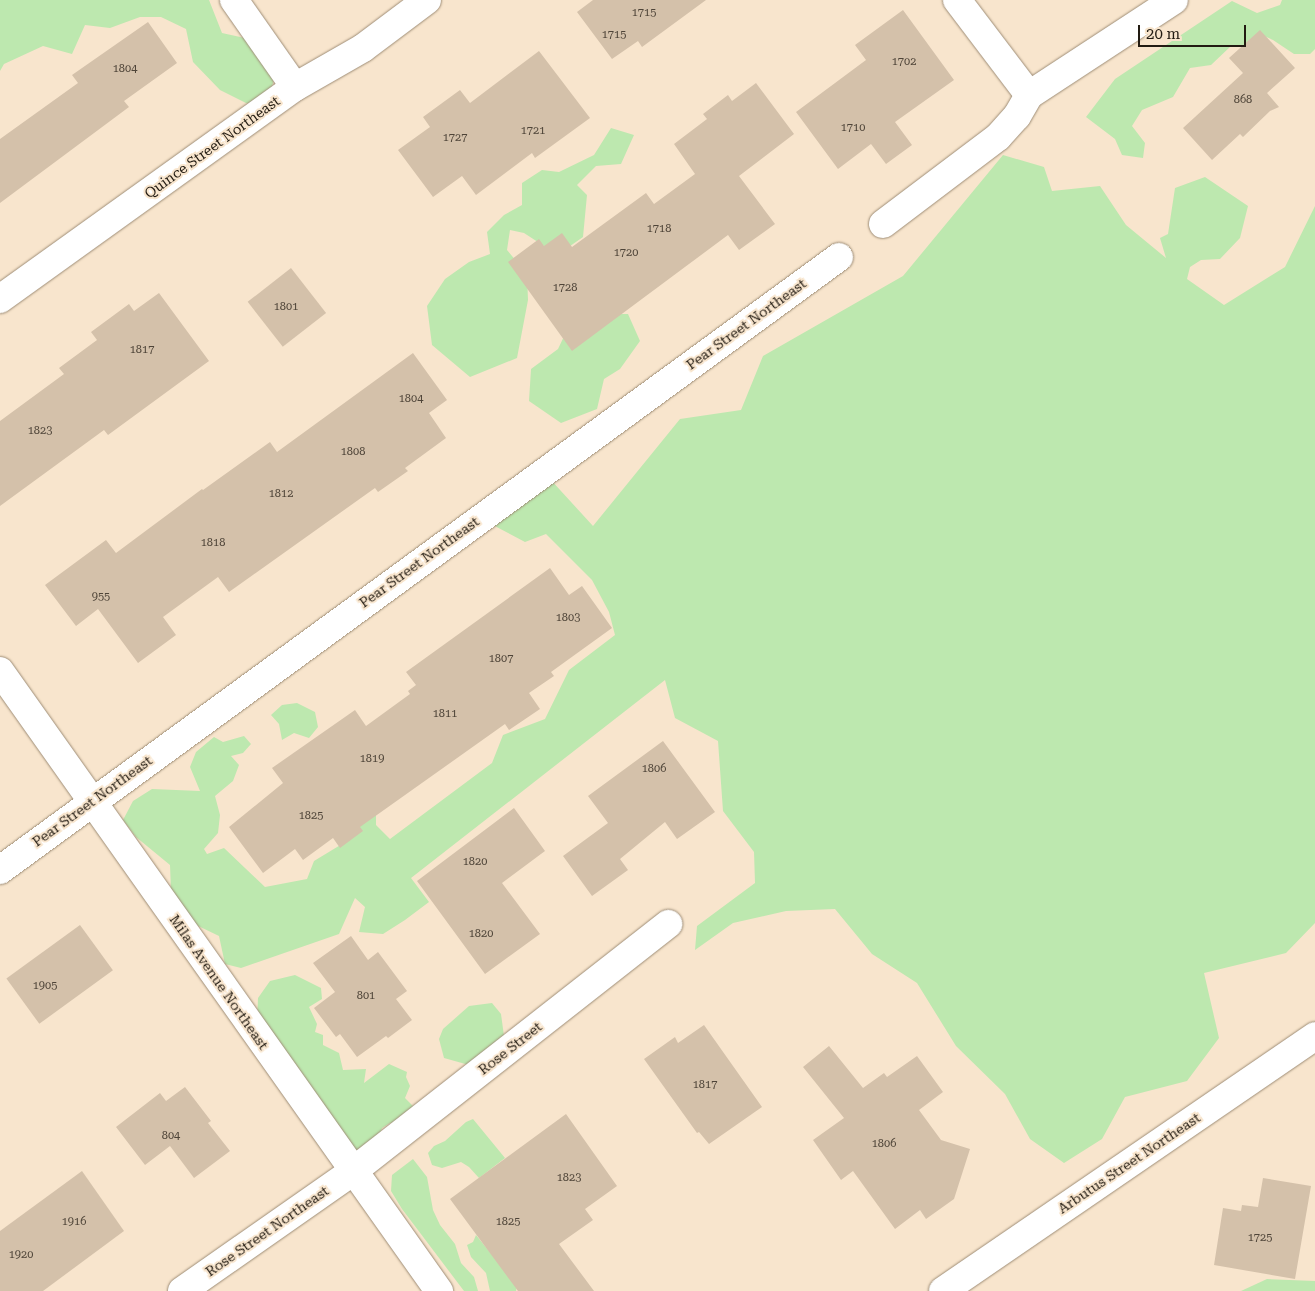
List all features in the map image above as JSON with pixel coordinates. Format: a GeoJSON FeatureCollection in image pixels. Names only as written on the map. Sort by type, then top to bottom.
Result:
{"type":"FeatureCollection","features":[{"type":"Feature","properties":{"kind":"street"},"geometry":{"type":"LineString","coordinates":[[234,0],[295,87]]}},
{"type":"Feature","properties":{"kind":"street","name":"Quince Street Northeast"},"geometry":{"type":"LineString","coordinates":[[0,299],[295,87],[362,48],[427,0]]}},
{"type":"Feature","properties":{"kind":"street"},"geometry":{"type":"LineString","coordinates":[[957,0],[1029,95]]}},
{"type":"Feature","properties":{"kind":"street"},"geometry":{"type":"LineString","coordinates":[[883,224],[998,137],[1017,116],[1029,95],[1174,0]]}},
{"type":"Feature","properties":{"kind":"street","name":"Pear Street Northeast"},"geometry":{"type":"LineString","coordinates":[[0,870],[91,801],[839,256]]}},
{"type":"Feature","properties":{"kind":"street","name":"Milas Avenue Northeast"},"geometry":{"type":"LineString","coordinates":[[0,672],[352,1172],[439,1291]]}},
{"type":"Feature","properties":{"kind":"street","name":"Rose Street"},"geometry":{"type":"LineString","coordinates":[[352,1172],[668,924]]}},
{"type":"Feature","properties":{"kind":"street","name":"Arbutus Street Northeast"},"geometry":{"type":"LineString","coordinates":[[943,1291],[1315,1036]]}},
{"type":"Feature","properties":{"kind":"street","name":"Rose Street Northeast"},"geometry":{"type":"LineString","coordinates":[[182,1291],[352,1172]]}},
{"type":"Feature","properties":{"kind":"green space"},"geometry":{"type":"Polygon","coordinates":[[[0,0],[209,0],[222,33],[263,42],[275,76],[266,107],[246,103],[220,90],[193,62],[186,29],[161,17],[140,17],[110,28],[85,25],[72,54],[43,46],[4,64],[0,71],[0,0]]]}},
{"type":"Feature","properties":{"kind":"green space"},"geometry":{"type":"Polygon","coordinates":[[[1282,0],[1315,0],[1315,49],[1310,54],[1294,54],[1262,35],[1245,47],[1231,46],[1211,65],[1190,68],[1173,97],[1142,110],[1132,126],[1145,143],[1143,158],[1122,155],[1115,139],[1086,117],[1115,79],[1232,1],[1257,13],[1280,5],[1282,0]]]}},
{"type":"Feature","properties":{"kind":"green space"},"geometry":{"type":"Polygon","coordinates":[[[611,128],[634,135],[621,164],[596,166],[577,185],[587,195],[583,237],[563,251],[544,246],[524,233],[510,230],[507,250],[527,274],[528,300],[517,358],[470,377],[432,345],[427,306],[445,279],[469,262],[490,254],[487,232],[504,215],[522,205],[522,183],[542,170],[559,172],[594,155],[611,128]]]}},
{"type":"Feature","properties":{"kind":"green space"},"geometry":{"type":"Polygon","coordinates":[[[1003,155],[1044,167],[1052,191],[1100,186],[1126,225],[1166,258],[1160,238],[1168,234],[1175,188],[1205,177],[1248,206],[1240,238],[1220,259],[1201,260],[1190,267],[1187,279],[1224,305],[1285,267],[1315,206],[1315,923],[1286,953],[1204,973],[1219,1038],[1187,1081],[1125,1097],[1102,1139],[1064,1163],[1030,1139],[1005,1094],[956,1046],[917,983],[872,954],[835,909],[786,911],[733,923],[695,950],[697,926],[755,883],[754,852],[723,811],[718,741],[675,718],[665,680],[411,878],[429,902],[405,920],[383,934],[359,932],[365,907],[355,898],[339,934],[241,968],[225,964],[219,936],[192,923],[171,891],[170,865],[136,837],[123,820],[133,801],[152,789],[200,791],[190,767],[196,752],[214,737],[223,742],[244,736],[251,744],[243,753],[231,756],[239,765],[233,781],[215,796],[220,815],[218,833],[204,849],[207,854],[224,848],[265,887],[307,879],[314,861],[347,841],[376,799],[376,825],[390,839],[492,763],[503,735],[545,719],[569,670],[615,635],[609,612],[592,580],[546,534],[525,542],[489,523],[550,479],[593,526],[680,419],[741,410],[763,356],[903,276],[1003,155]]]}},
{"type":"Feature","properties":{"kind":"green space"},"geometry":{"type":"Polygon","coordinates":[[[584,314],[628,314],[640,341],[620,369],[604,379],[597,409],[561,423],[529,401],[531,369],[558,349],[568,328],[584,314]]]}},
{"type":"Feature","properties":{"kind":"green space"},"geometry":{"type":"Polygon","coordinates":[[[297,703],[315,712],[318,727],[309,738],[294,733],[282,740],[279,724],[271,715],[282,705],[297,703]]]}},
{"type":"Feature","properties":{"kind":"green space"},"geometry":{"type":"Polygon","coordinates":[[[295,975],[321,988],[322,999],[309,1007],[317,1024],[315,1032],[323,1035],[323,1045],[339,1053],[343,1070],[366,1069],[364,1083],[389,1064],[407,1072],[406,1077],[410,1086],[405,1098],[414,1107],[403,1114],[402,1124],[390,1123],[382,1128],[376,1146],[357,1158],[257,1022],[258,998],[270,981],[295,975]]]}},
{"type":"Feature","properties":{"kind":"green space"},"geometry":{"type":"Polygon","coordinates":[[[492,1003],[501,1014],[504,1036],[494,1049],[469,1065],[444,1058],[439,1039],[443,1029],[469,1006],[492,1003]]]}},
{"type":"Feature","properties":{"kind":"green space"},"geometry":{"type":"Polygon","coordinates":[[[473,1119],[505,1158],[479,1178],[469,1167],[461,1162],[442,1168],[432,1165],[428,1153],[434,1146],[445,1141],[466,1122],[473,1119]]]}},
{"type":"Feature","properties":{"kind":"green space"},"geometry":{"type":"Polygon","coordinates":[[[413,1159],[427,1177],[433,1210],[440,1225],[455,1244],[461,1263],[474,1277],[478,1291],[464,1291],[402,1209],[391,1191],[392,1175],[413,1159]]]}},
{"type":"Feature","properties":{"kind":"green space"},"geometry":{"type":"Polygon","coordinates":[[[476,1235],[517,1286],[516,1291],[490,1291],[486,1273],[471,1257],[467,1245],[473,1242],[476,1235]]]}},
{"type":"Feature","properties":{"kind":"green space"},"geometry":{"type":"Polygon","coordinates":[[[1267,1279],[1315,1281],[1315,1291],[1241,1291],[1267,1279]]]}},
{"type":"Feature","properties":{"kind":"building"},"geometry":{"type":"Polygon","coordinates":[[[593,0],[706,0],[642,47],[638,41],[612,59],[577,12],[593,0]]]}},
{"type":"Feature","properties":{"kind":"building"},"geometry":{"type":"Polygon","coordinates":[[[903,10],[954,80],[895,122],[912,145],[886,164],[871,144],[838,169],[796,112],[866,60],[855,45],[903,10]]]}},
{"type":"Feature","properties":{"kind":"building"},"geometry":{"type":"Polygon","coordinates":[[[148,22],[177,63],[124,101],[129,107],[0,203],[0,139],[78,83],[72,75],[148,22]]]}},
{"type":"Feature","properties":{"kind":"building"},"geometry":{"type":"Polygon","coordinates":[[[1260,30],[1295,68],[1267,93],[1279,107],[1270,111],[1243,137],[1240,134],[1212,160],[1183,128],[1243,73],[1229,58],[1260,30]]]}},
{"type":"Feature","properties":{"kind":"building"},"geometry":{"type":"Polygon","coordinates":[[[539,51],[590,118],[535,158],[532,153],[476,195],[462,176],[433,197],[398,150],[430,127],[423,117],[460,90],[470,103],[539,51]]]}},
{"type":"Feature","properties":{"kind":"building"},"geometry":{"type":"Polygon","coordinates":[[[756,83],[794,134],[739,176],[775,224],[739,250],[728,235],[572,351],[508,262],[539,239],[544,246],[562,233],[572,247],[646,193],[654,204],[695,174],[674,144],[707,119],[703,114],[728,95],[732,101],[756,83]]]}},
{"type":"Feature","properties":{"kind":"building"},"geometry":{"type":"Polygon","coordinates":[[[291,268],[326,313],[283,347],[248,302],[291,268]]]}},
{"type":"Feature","properties":{"kind":"building"},"geometry":{"type":"Polygon","coordinates":[[[159,293],[209,361],[108,435],[104,430],[0,506],[0,421],[64,374],[59,368],[97,340],[91,332],[129,304],[134,311],[159,293]]]}},
{"type":"Feature","properties":{"kind":"building"},"geometry":{"type":"Polygon","coordinates":[[[413,353],[447,400],[429,413],[446,438],[405,468],[408,471],[378,492],[375,488],[229,592],[218,577],[163,617],[176,635],[138,663],[98,609],[76,626],[45,585],[106,540],[116,553],[202,489],[270,442],[277,452],[413,353]]]}},
{"type":"Feature","properties":{"kind":"building"},"geometry":{"type":"Polygon","coordinates":[[[550,568],[569,595],[582,586],[612,628],[551,672],[554,676],[529,693],[540,709],[509,730],[505,724],[360,827],[363,831],[340,848],[333,838],[303,860],[295,849],[263,873],[229,827],[283,783],[272,768],[355,710],[366,726],[410,694],[408,691],[416,685],[406,672],[550,568]]]}},
{"type":"Feature","properties":{"kind":"building"},"geometry":{"type":"Polygon","coordinates":[[[663,741],[715,812],[677,839],[665,822],[620,859],[628,870],[592,896],[563,856],[608,823],[588,796],[663,741]]]}},
{"type":"Feature","properties":{"kind":"building"},"geometry":{"type":"Polygon","coordinates":[[[514,808],[545,851],[502,883],[540,934],[485,974],[417,881],[514,808]]]}},
{"type":"Feature","properties":{"kind":"building"},"geometry":{"type":"Polygon","coordinates":[[[80,925],[113,970],[39,1024],[6,978],[80,925]]]}},
{"type":"Feature","properties":{"kind":"building"},"geometry":{"type":"Polygon","coordinates":[[[351,936],[368,960],[378,952],[407,991],[396,999],[412,1020],[388,1038],[386,1036],[357,1057],[340,1034],[336,1037],[314,1008],[335,992],[313,963],[351,936]]]}},
{"type":"Feature","properties":{"kind":"building"},"geometry":{"type":"Polygon","coordinates":[[[704,1025],[762,1107],[709,1144],[699,1132],[697,1133],[644,1059],[675,1037],[678,1043],[704,1025]]]}},
{"type":"Feature","properties":{"kind":"building"},"geometry":{"type":"Polygon","coordinates":[[[829,1046],[863,1088],[884,1073],[887,1077],[917,1056],[943,1092],[919,1110],[941,1140],[970,1149],[954,1199],[926,1219],[920,1210],[895,1229],[853,1171],[841,1180],[813,1140],[844,1118],[803,1067],[829,1046]]]}},
{"type":"Feature","properties":{"kind":"building"},"geometry":{"type":"Polygon","coordinates":[[[185,1087],[211,1121],[208,1123],[230,1151],[194,1178],[170,1146],[145,1165],[116,1127],[160,1093],[166,1101],[185,1087]]]}},
{"type":"Feature","properties":{"kind":"building"},"geometry":{"type":"Polygon","coordinates":[[[566,1114],[617,1186],[585,1209],[593,1220],[559,1244],[594,1291],[518,1291],[450,1199],[566,1114]]]}},
{"type":"Feature","properties":{"kind":"building"},"geometry":{"type":"Polygon","coordinates":[[[82,1171],[124,1231],[43,1291],[0,1291],[0,1231],[82,1171]]]}},
{"type":"Feature","properties":{"kind":"building"},"geometry":{"type":"Polygon","coordinates":[[[1263,1178],[1311,1186],[1295,1279],[1214,1265],[1223,1208],[1241,1211],[1242,1205],[1258,1207],[1263,1178]]]}}]}
